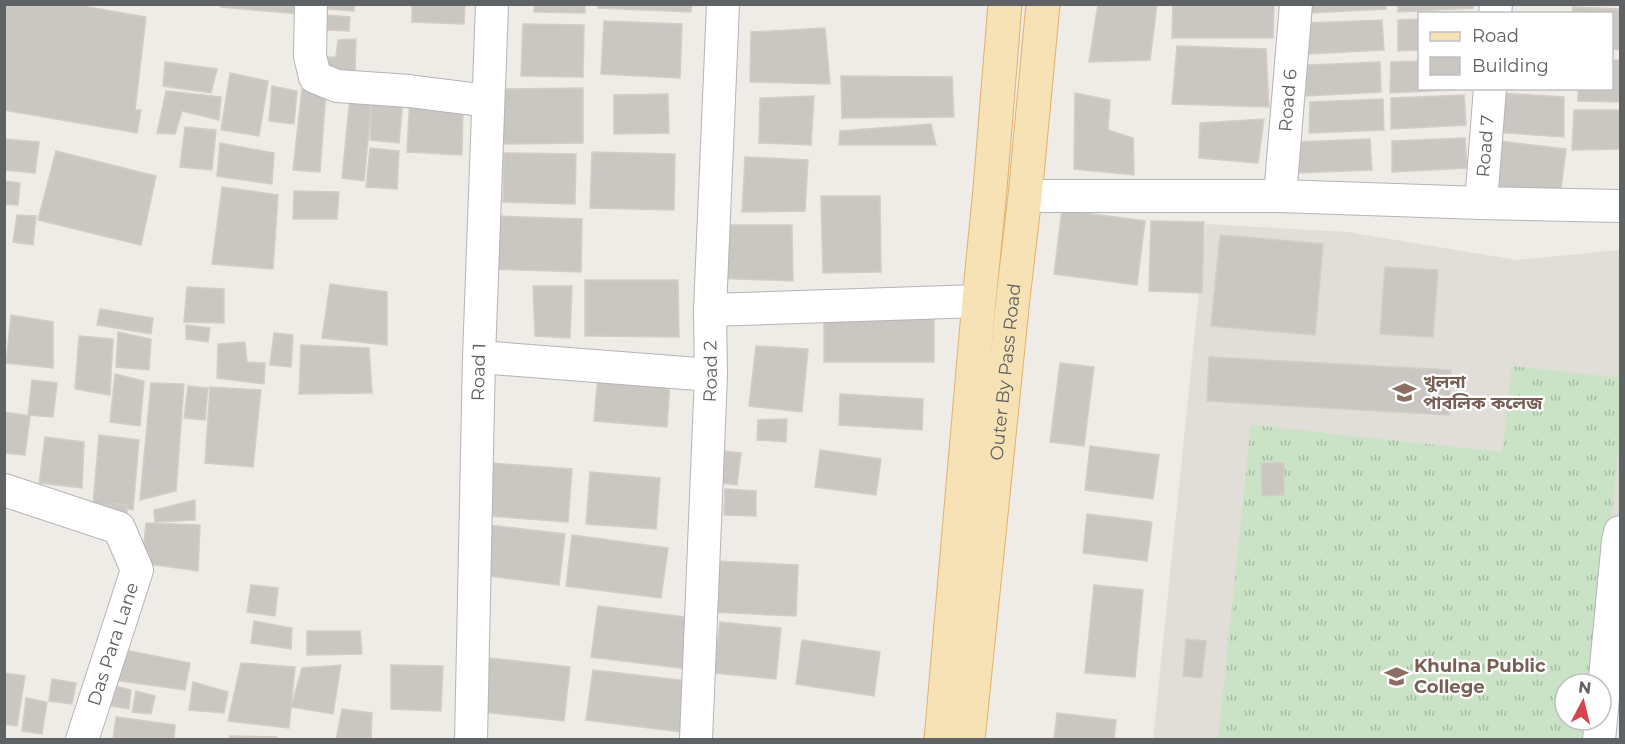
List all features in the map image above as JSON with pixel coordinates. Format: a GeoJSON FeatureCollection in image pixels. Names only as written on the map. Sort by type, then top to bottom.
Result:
{"type":"FeatureCollection","features":[{"type":"Feature","properties":{"kind":"main road","name":"Outer By Pass Road"},"geometry":{"type":"LineString","coordinates":[[941,740],[1005,4]]}},
{"type":"Feature","properties":{"kind":"main road","name":"Outer By Pass Road"},"geometry":{"type":"LineString","coordinates":[[968,740],[1043,4]]}},
{"type":"Feature","properties":{"kind":"street"},"geometry":{"type":"LineString","coordinates":[[311,4],[310,57],[315,77],[337,86],[409,91],[489,101]]}},
{"type":"Feature","properties":{"kind":"street","name":"Road 1"},"geometry":{"type":"LineString","coordinates":[[471,740],[479,357],[492,4]]}},
{"type":"Feature","properties":{"kind":"street","name":"Road 2"},"geometry":{"type":"LineString","coordinates":[[696,740],[723,4]]}},
{"type":"Feature","properties":{"kind":"street","name":"Road 6"},"geometry":{"type":"LineString","coordinates":[[1280,196],[1296,4]]}},
{"type":"Feature","properties":{"kind":"street","name":"Road 7"},"geometry":{"type":"LineString","coordinates":[[1481,203],[1490,90]]}},
{"type":"Feature","properties":{"kind":"street"},"geometry":{"type":"LineString","coordinates":[[1025,196],[1280,196],[1620,206]]}},
{"type":"Feature","properties":{"kind":"street"},"geometry":{"type":"LineString","coordinates":[[710,310],[979,301]]}},
{"type":"Feature","properties":{"kind":"street"},"geometry":{"type":"LineString","coordinates":[[479,357],[711,375]]}},
{"type":"Feature","properties":{"kind":"street","name":"Das Para Lane"},"geometry":{"type":"LineString","coordinates":[[4,490],[119,528],[137,570],[82,740]]}},
{"type":"Feature","properties":{"kind":"street"},"geometry":{"type":"LineString","coordinates":[[1599,740],[1620,532]]}},
{"type":"Feature","properties":{"kind":"shaded area","name":"খুলনা পাবলিক কলেজ"},"geometry":{"type":"Polygon","coordinates":[[[1206,224],[1347,232],[1517,260],[1620,250],[1620,524],[1606,672],[1553,672],[1553,732],[1600,732],[1599,739],[1153,740],[1206,224]]]}},
{"type":"Feature","properties":{"kind":"green space"},"geometry":{"type":"Polygon","coordinates":[[[1512,366],[1620,378],[1620,439],[1595,672],[1553,672],[1553,732],[1590,732],[1589,739],[1218,740],[1251,425],[1502,452],[1512,366]]]}},
{"type":"Feature","properties":{"kind":"building"},"geometry":{"type":"Polygon","coordinates":[[[4,4],[72,4],[146,17],[135,110],[141,110],[137,133],[4,110],[4,4]]]}},
{"type":"Feature","properties":{"kind":"building"},"geometry":{"type":"Polygon","coordinates":[[[222,4],[300,4],[299,14],[221,7],[222,4]]]}},
{"type":"Feature","properties":{"kind":"building"},"geometry":{"type":"Polygon","coordinates":[[[314,4],[354,4],[354,11],[313,8],[314,4]]]}},
{"type":"Feature","properties":{"kind":"building"},"geometry":{"type":"Polygon","coordinates":[[[412,4],[465,4],[464,24],[412,22],[412,4]]]}},
{"type":"Feature","properties":{"kind":"building"},"geometry":{"type":"Polygon","coordinates":[[[535,4],[585,4],[585,13],[534,12],[535,4]]]}},
{"type":"Feature","properties":{"kind":"building"},"geometry":{"type":"Polygon","coordinates":[[[598,4],[692,4],[691,12],[598,8],[598,4]]]}},
{"type":"Feature","properties":{"kind":"building"},"geometry":{"type":"Polygon","coordinates":[[[1098,4],[1157,4],[1150,60],[1089,62],[1098,4]]]}},
{"type":"Feature","properties":{"kind":"building"},"geometry":{"type":"Polygon","coordinates":[[[1173,4],[1274,4],[1273,38],[1172,38],[1173,4]]]}},
{"type":"Feature","properties":{"kind":"building"},"geometry":{"type":"Polygon","coordinates":[[[1311,4],[1385,4],[1386,9],[1310,13],[1311,4]]]}},
{"type":"Feature","properties":{"kind":"building"},"geometry":{"type":"Polygon","coordinates":[[[1398,4],[1473,4],[1473,8],[1398,12],[1398,4]]]}},
{"type":"Feature","properties":{"kind":"building"},"geometry":{"type":"Polygon","coordinates":[[[1573,7],[1620,9],[1620,50],[1613,49],[1613,12],[1572,12],[1573,7]]]}},
{"type":"Feature","properties":{"kind":"building"},"geometry":{"type":"Polygon","coordinates":[[[312,14],[350,17],[349,31],[311,29],[312,14]]]}},
{"type":"Feature","properties":{"kind":"building"},"geometry":{"type":"Polygon","coordinates":[[[1418,19],[1418,50],[1398,51],[1398,20],[1418,19]]]}},
{"type":"Feature","properties":{"kind":"building"},"geometry":{"type":"Polygon","coordinates":[[[1382,20],[1384,50],[1309,54],[1309,23],[1382,20]]]}},
{"type":"Feature","properties":{"kind":"building"},"geometry":{"type":"Polygon","coordinates":[[[604,21],[682,24],[680,78],[601,74],[604,21]]]}},
{"type":"Feature","properties":{"kind":"building"},"geometry":{"type":"Polygon","coordinates":[[[523,24],[584,25],[583,77],[521,76],[523,24]]]}},
{"type":"Feature","properties":{"kind":"building"},"geometry":{"type":"Polygon","coordinates":[[[825,28],[830,84],[750,82],[751,32],[825,28]]]}},
{"type":"Feature","properties":{"kind":"building"},"geometry":{"type":"Polygon","coordinates":[[[356,39],[355,71],[325,70],[325,57],[336,57],[338,40],[356,39]]]}},
{"type":"Feature","properties":{"kind":"building"},"geometry":{"type":"Polygon","coordinates":[[[1177,46],[1266,49],[1269,107],[1172,104],[1177,46]]]}},
{"type":"Feature","properties":{"kind":"building"},"geometry":{"type":"Polygon","coordinates":[[[1613,60],[1620,60],[1620,102],[1578,101],[1578,90],[1613,90],[1613,60]]]}},
{"type":"Feature","properties":{"kind":"building"},"geometry":{"type":"Polygon","coordinates":[[[1418,61],[1418,90],[1446,90],[1390,93],[1391,62],[1418,61]]]}},
{"type":"Feature","properties":{"kind":"building"},"geometry":{"type":"Polygon","coordinates":[[[165,62],[217,69],[211,93],[163,86],[165,62]]]}},
{"type":"Feature","properties":{"kind":"building"},"geometry":{"type":"Polygon","coordinates":[[[1380,62],[1381,92],[1306,96],[1307,65],[1380,62]]]}},
{"type":"Feature","properties":{"kind":"building"},"geometry":{"type":"Polygon","coordinates":[[[230,73],[268,81],[259,136],[221,130],[230,73]]]}},
{"type":"Feature","properties":{"kind":"building"},"geometry":{"type":"Polygon","coordinates":[[[841,76],[952,77],[954,117],[842,118],[841,76]]]}},
{"type":"Feature","properties":{"kind":"building"},"geometry":{"type":"Polygon","coordinates":[[[272,86],[297,91],[294,124],[269,121],[272,86]]]}},
{"type":"Feature","properties":{"kind":"building"},"geometry":{"type":"Polygon","coordinates":[[[583,88],[583,143],[501,144],[501,89],[583,88]]]}},
{"type":"Feature","properties":{"kind":"building"},"geometry":{"type":"Polygon","coordinates":[[[302,89],[326,91],[320,172],[293,170],[302,89]]]}},
{"type":"Feature","properties":{"kind":"building"},"geometry":{"type":"Polygon","coordinates":[[[166,91],[221,97],[219,120],[182,111],[175,134],[157,133],[166,91]]]}},
{"type":"Feature","properties":{"kind":"building"},"geometry":{"type":"Polygon","coordinates":[[[1075,93],[1110,100],[1108,130],[1133,138],[1134,175],[1074,169],[1075,93]]]}},
{"type":"Feature","properties":{"kind":"building"},"geometry":{"type":"Polygon","coordinates":[[[1498,93],[1564,97],[1564,137],[1492,132],[1498,93]]]}},
{"type":"Feature","properties":{"kind":"building"},"geometry":{"type":"Polygon","coordinates":[[[668,94],[669,133],[614,134],[614,95],[668,94]]]}},
{"type":"Feature","properties":{"kind":"building"},"geometry":{"type":"Polygon","coordinates":[[[410,95],[463,103],[462,155],[407,152],[410,95]]]}},
{"type":"Feature","properties":{"kind":"building"},"geometry":{"type":"Polygon","coordinates":[[[1464,95],[1466,125],[1391,129],[1391,98],[1464,95]]]}},
{"type":"Feature","properties":{"kind":"building"},"geometry":{"type":"Polygon","coordinates":[[[814,96],[811,145],[759,143],[760,98],[814,96]]]}},
{"type":"Feature","properties":{"kind":"building"},"geometry":{"type":"Polygon","coordinates":[[[350,97],[372,99],[364,181],[342,178],[350,97]]]}},
{"type":"Feature","properties":{"kind":"building"},"geometry":{"type":"Polygon","coordinates":[[[372,99],[403,100],[399,143],[370,140],[372,99]]]}},
{"type":"Feature","properties":{"kind":"building"},"geometry":{"type":"Polygon","coordinates":[[[1383,99],[1384,130],[1309,133],[1310,102],[1383,99]]]}},
{"type":"Feature","properties":{"kind":"building"},"geometry":{"type":"Polygon","coordinates":[[[1574,110],[1620,110],[1620,149],[1572,150],[1574,110]]]}},
{"type":"Feature","properties":{"kind":"building"},"geometry":{"type":"Polygon","coordinates":[[[1264,119],[1258,163],[1199,158],[1200,123],[1264,119]]]}},
{"type":"Feature","properties":{"kind":"building"},"geometry":{"type":"Polygon","coordinates":[[[931,124],[936,145],[839,145],[840,131],[931,124]]]}},
{"type":"Feature","properties":{"kind":"building"},"geometry":{"type":"Polygon","coordinates":[[[185,127],[216,130],[212,170],[180,167],[185,127]]]}},
{"type":"Feature","properties":{"kind":"building"},"geometry":{"type":"Polygon","coordinates":[[[1465,138],[1467,168],[1392,172],[1392,141],[1465,138]]]}},
{"type":"Feature","properties":{"kind":"building"},"geometry":{"type":"Polygon","coordinates":[[[4,139],[39,142],[35,173],[4,170],[4,139]]]}},
{"type":"Feature","properties":{"kind":"building"},"geometry":{"type":"Polygon","coordinates":[[[1370,139],[1372,170],[1297,173],[1297,142],[1370,139]]]}},
{"type":"Feature","properties":{"kind":"building"},"geometry":{"type":"Polygon","coordinates":[[[1500,141],[1566,149],[1560,197],[1494,192],[1500,141]]]}},
{"type":"Feature","properties":{"kind":"building"},"geometry":{"type":"Polygon","coordinates":[[[220,143],[274,153],[272,184],[217,176],[220,143]]]}},
{"type":"Feature","properties":{"kind":"building"},"geometry":{"type":"Polygon","coordinates":[[[370,148],[399,151],[397,189],[366,187],[370,148]]]}},
{"type":"Feature","properties":{"kind":"building"},"geometry":{"type":"Polygon","coordinates":[[[56,151],[156,176],[141,245],[38,220],[56,151]]]}},
{"type":"Feature","properties":{"kind":"building"},"geometry":{"type":"Polygon","coordinates":[[[592,152],[675,154],[674,210],[590,208],[592,152]]]}},
{"type":"Feature","properties":{"kind":"building"},"geometry":{"type":"Polygon","coordinates":[[[504,153],[576,154],[575,204],[503,202],[504,153]]]}},
{"type":"Feature","properties":{"kind":"building"},"geometry":{"type":"Polygon","coordinates":[[[745,157],[808,160],[805,211],[742,212],[745,157]]]}},
{"type":"Feature","properties":{"kind":"building"},"geometry":{"type":"Polygon","coordinates":[[[4,181],[20,183],[18,205],[4,204],[4,181]]]}},
{"type":"Feature","properties":{"kind":"building"},"geometry":{"type":"Polygon","coordinates":[[[222,187],[278,195],[273,269],[212,264],[222,187]]]}},
{"type":"Feature","properties":{"kind":"building"},"geometry":{"type":"Polygon","coordinates":[[[294,191],[339,192],[337,219],[293,219],[294,191]]]}},
{"type":"Feature","properties":{"kind":"building"},"geometry":{"type":"Polygon","coordinates":[[[821,196],[880,196],[881,272],[823,273],[821,196]]]}},
{"type":"Feature","properties":{"kind":"building"},"geometry":{"type":"Polygon","coordinates":[[[1062,210],[1145,221],[1137,285],[1054,274],[1062,210]]]}},
{"type":"Feature","properties":{"kind":"building"},"geometry":{"type":"Polygon","coordinates":[[[17,215],[36,216],[33,245],[13,242],[17,215]]]}},
{"type":"Feature","properties":{"kind":"building"},"geometry":{"type":"Polygon","coordinates":[[[495,216],[582,219],[581,272],[493,269],[495,216]]]}},
{"type":"Feature","properties":{"kind":"building"},"geometry":{"type":"Polygon","coordinates":[[[1151,221],[1204,222],[1202,293],[1149,291],[1151,221]]]}},
{"type":"Feature","properties":{"kind":"building"},"geometry":{"type":"Polygon","coordinates":[[[717,225],[792,225],[793,281],[714,278],[717,225]]]}},
{"type":"Feature","properties":{"kind":"building"},"geometry":{"type":"Polygon","coordinates":[[[1220,235],[1323,244],[1315,335],[1211,326],[1220,235]]]}},
{"type":"Feature","properties":{"kind":"building"},"geometry":{"type":"Polygon","coordinates":[[[1385,267],[1438,270],[1433,337],[1380,334],[1385,267]]]}},
{"type":"Feature","properties":{"kind":"building"},"geometry":{"type":"Polygon","coordinates":[[[585,280],[678,280],[679,337],[585,336],[585,280]]]}},
{"type":"Feature","properties":{"kind":"building"},"geometry":{"type":"Polygon","coordinates":[[[330,284],[387,292],[387,345],[322,338],[330,284]]]}},
{"type":"Feature","properties":{"kind":"building"},"geometry":{"type":"Polygon","coordinates":[[[533,286],[572,286],[570,338],[535,336],[533,286]]]}},
{"type":"Feature","properties":{"kind":"building"},"geometry":{"type":"Polygon","coordinates":[[[187,287],[224,289],[224,323],[184,322],[187,287]]]}},
{"type":"Feature","properties":{"kind":"building"},"geometry":{"type":"Polygon","coordinates":[[[100,309],[153,318],[151,334],[97,325],[100,309]]]}},
{"type":"Feature","properties":{"kind":"building"},"geometry":{"type":"Polygon","coordinates":[[[11,315],[53,322],[53,368],[6,363],[11,315]]]}},
{"type":"Feature","properties":{"kind":"building"},"geometry":{"type":"Polygon","coordinates":[[[824,317],[934,318],[934,362],[824,362],[824,317]]]}},
{"type":"Feature","properties":{"kind":"building"},"geometry":{"type":"Polygon","coordinates":[[[186,325],[210,328],[208,342],[186,339],[186,325]]]}},
{"type":"Feature","properties":{"kind":"building"},"geometry":{"type":"Polygon","coordinates":[[[118,332],[151,339],[149,370],[116,367],[118,332]]]}},
{"type":"Feature","properties":{"kind":"building"},"geometry":{"type":"Polygon","coordinates":[[[274,333],[293,335],[291,367],[270,365],[274,333]]]}},
{"type":"Feature","properties":{"kind":"building"},"geometry":{"type":"Polygon","coordinates":[[[79,336],[113,339],[110,395],[75,389],[79,336]]]}},
{"type":"Feature","properties":{"kind":"building"},"geometry":{"type":"Polygon","coordinates":[[[245,342],[247,362],[265,363],[264,384],[217,378],[218,344],[245,342]]]}},
{"type":"Feature","properties":{"kind":"building"},"geometry":{"type":"Polygon","coordinates":[[[301,345],[369,348],[372,393],[299,394],[301,345]]]}},
{"type":"Feature","properties":{"kind":"building"},"geometry":{"type":"Polygon","coordinates":[[[756,346],[808,349],[802,412],[749,406],[756,346]]]}},
{"type":"Feature","properties":{"kind":"building"},"geometry":{"type":"Polygon","coordinates":[[[1209,357],[1451,370],[1449,415],[1207,401],[1209,357]]]}},
{"type":"Feature","properties":{"kind":"building"},"geometry":{"type":"Polygon","coordinates":[[[1060,363],[1094,367],[1084,446],[1050,442],[1060,363]]]}},
{"type":"Feature","properties":{"kind":"building"},"geometry":{"type":"Polygon","coordinates":[[[115,374],[144,381],[140,426],[110,422],[115,374]]]}},
{"type":"Feature","properties":{"kind":"building"},"geometry":{"type":"Polygon","coordinates":[[[598,374],[670,380],[667,427],[594,421],[598,374]]]}},
{"type":"Feature","properties":{"kind":"building"},"geometry":{"type":"Polygon","coordinates":[[[32,380],[57,383],[53,417],[28,415],[32,380]]]}},
{"type":"Feature","properties":{"kind":"building"},"geometry":{"type":"Polygon","coordinates":[[[151,383],[184,384],[176,491],[140,500],[151,383]]]}},
{"type":"Feature","properties":{"kind":"building"},"geometry":{"type":"Polygon","coordinates":[[[188,386],[208,388],[205,420],[184,418],[188,386]]]}},
{"type":"Feature","properties":{"kind":"building"},"geometry":{"type":"Polygon","coordinates":[[[210,387],[261,390],[253,467],[205,463],[210,387]]]}},
{"type":"Feature","properties":{"kind":"building"},"geometry":{"type":"Polygon","coordinates":[[[840,394],[923,399],[922,430],[839,425],[840,394]]]}},
{"type":"Feature","properties":{"kind":"building"},"geometry":{"type":"Polygon","coordinates":[[[4,412],[30,416],[25,455],[4,453],[4,412]]]}},
{"type":"Feature","properties":{"kind":"building"},"geometry":{"type":"Polygon","coordinates":[[[787,419],[786,442],[757,440],[758,420],[787,419]]]}},
{"type":"Feature","properties":{"kind":"building"},"geometry":{"type":"Polygon","coordinates":[[[99,435],[139,440],[133,510],[93,504],[99,435]]]}},
{"type":"Feature","properties":{"kind":"building"},"geometry":{"type":"Polygon","coordinates":[[[45,437],[84,442],[82,488],[39,483],[45,437]]]}},
{"type":"Feature","properties":{"kind":"building"},"geometry":{"type":"Polygon","coordinates":[[[1090,446],[1159,455],[1153,499],[1085,490],[1090,446]]]}},
{"type":"Feature","properties":{"kind":"building"},"geometry":{"type":"Polygon","coordinates":[[[706,449],[741,453],[737,485],[712,482],[706,449]]]}},
{"type":"Feature","properties":{"kind":"building"},"geometry":{"type":"Polygon","coordinates":[[[820,450],[881,459],[876,495],[815,487],[820,450]]]}},
{"type":"Feature","properties":{"kind":"building"},"geometry":{"type":"Polygon","coordinates":[[[491,463],[572,469],[568,522],[489,516],[491,463]]]}},
{"type":"Feature","properties":{"kind":"building"},"geometry":{"type":"Polygon","coordinates":[[[1261,463],[1284,463],[1284,495],[1262,496],[1261,463]]]}},
{"type":"Feature","properties":{"kind":"building"},"geometry":{"type":"Polygon","coordinates":[[[590,472],[660,478],[656,529],[586,524],[590,472]]]}},
{"type":"Feature","properties":{"kind":"building"},"geometry":{"type":"Polygon","coordinates":[[[725,489],[756,491],[756,516],[724,515],[725,489]]]}},
{"type":"Feature","properties":{"kind":"building"},"geometry":{"type":"Polygon","coordinates":[[[195,500],[195,520],[155,522],[154,510],[195,500]]]}},
{"type":"Feature","properties":{"kind":"building"},"geometry":{"type":"Polygon","coordinates":[[[111,503],[128,505],[125,523],[108,521],[111,503]]]}},
{"type":"Feature","properties":{"kind":"building"},"geometry":{"type":"Polygon","coordinates":[[[1087,514],[1152,522],[1147,561],[1083,553],[1087,514]]]}},
{"type":"Feature","properties":{"kind":"building"},"geometry":{"type":"Polygon","coordinates":[[[146,523],[200,525],[198,571],[142,563],[146,523]]]}},
{"type":"Feature","properties":{"kind":"building"},"geometry":{"type":"Polygon","coordinates":[[[488,525],[565,534],[559,585],[482,575],[488,525]]]}},
{"type":"Feature","properties":{"kind":"building"},"geometry":{"type":"Polygon","coordinates":[[[572,535],[668,548],[661,598],[566,586],[572,535]]]}},
{"type":"Feature","properties":{"kind":"building"},"geometry":{"type":"Polygon","coordinates":[[[694,560],[798,565],[796,616],[691,611],[694,560]]]}},
{"type":"Feature","properties":{"kind":"building"},"geometry":{"type":"Polygon","coordinates":[[[251,585],[278,588],[275,616],[247,612],[251,585]]]}},
{"type":"Feature","properties":{"kind":"building"},"geometry":{"type":"Polygon","coordinates":[[[1094,585],[1143,590],[1135,677],[1085,673],[1094,585]]]}},
{"type":"Feature","properties":{"kind":"building"},"geometry":{"type":"Polygon","coordinates":[[[598,606],[693,618],[687,669],[591,657],[598,606]]]}},
{"type":"Feature","properties":{"kind":"building"},"geometry":{"type":"Polygon","coordinates":[[[254,621],[292,628],[291,649],[251,643],[254,621]]]}},
{"type":"Feature","properties":{"kind":"building"},"geometry":{"type":"Polygon","coordinates":[[[720,622],[781,628],[776,679],[714,673],[720,622]]]}},
{"type":"Feature","properties":{"kind":"building"},"geometry":{"type":"Polygon","coordinates":[[[307,631],[360,631],[362,654],[307,655],[307,631]]]}},
{"type":"Feature","properties":{"kind":"building"},"geometry":{"type":"Polygon","coordinates":[[[1186,639],[1206,641],[1202,678],[1183,676],[1186,639]]]}},
{"type":"Feature","properties":{"kind":"building"},"geometry":{"type":"Polygon","coordinates":[[[802,640],[880,652],[874,696],[796,684],[802,640]]]}},
{"type":"Feature","properties":{"kind":"building"},"geometry":{"type":"Polygon","coordinates":[[[120,649],[190,663],[185,690],[114,680],[120,649]]]}},
{"type":"Feature","properties":{"kind":"building"},"geometry":{"type":"Polygon","coordinates":[[[489,658],[570,667],[564,721],[483,712],[489,658]]]}},
{"type":"Feature","properties":{"kind":"building"},"geometry":{"type":"Polygon","coordinates":[[[241,663],[295,667],[289,728],[228,721],[241,663]]]}},
{"type":"Feature","properties":{"kind":"building"},"geometry":{"type":"Polygon","coordinates":[[[341,665],[333,714],[291,707],[302,668],[341,665]]]}},
{"type":"Feature","properties":{"kind":"building"},"geometry":{"type":"Polygon","coordinates":[[[391,665],[443,666],[441,711],[391,709],[391,665]]]}},
{"type":"Feature","properties":{"kind":"building"},"geometry":{"type":"Polygon","coordinates":[[[593,670],[688,681],[681,732],[586,720],[593,670]]]}},
{"type":"Feature","properties":{"kind":"building"},"geometry":{"type":"Polygon","coordinates":[[[4,673],[25,676],[17,726],[4,724],[4,673]]]}},
{"type":"Feature","properties":{"kind":"building"},"geometry":{"type":"Polygon","coordinates":[[[52,679],[76,683],[72,704],[49,701],[52,679]]]}},
{"type":"Feature","properties":{"kind":"building"},"geometry":{"type":"Polygon","coordinates":[[[193,682],[228,692],[224,713],[189,710],[193,682]]]}},
{"type":"Feature","properties":{"kind":"building"},"geometry":{"type":"Polygon","coordinates":[[[104,683],[131,690],[129,709],[99,704],[104,683]]]}},
{"type":"Feature","properties":{"kind":"building"},"geometry":{"type":"Polygon","coordinates":[[[136,691],[155,696],[151,714],[132,712],[136,691]]]}},
{"type":"Feature","properties":{"kind":"building"},"geometry":{"type":"Polygon","coordinates":[[[26,698],[47,702],[42,734],[22,731],[26,698]]]}},
{"type":"Feature","properties":{"kind":"building"},"geometry":{"type":"Polygon","coordinates":[[[342,709],[372,713],[371,740],[336,740],[342,709]]]}},
{"type":"Feature","properties":{"kind":"building"},"geometry":{"type":"Polygon","coordinates":[[[1057,713],[1116,720],[1114,740],[1054,740],[1057,713]]]}},
{"type":"Feature","properties":{"kind":"building"},"geometry":{"type":"Polygon","coordinates":[[[116,717],[175,725],[174,740],[113,740],[116,717]]]}},
{"type":"Feature","properties":{"kind":"building"},"geometry":{"type":"Polygon","coordinates":[[[230,736],[277,737],[277,740],[229,740],[230,736]]]}},
{"type":"Feature","properties":{"kind":"place","name":"খুলনা পাবলিক কলেজ"},"geometry":{"type":"Point","coordinates":[1405,392]}},
{"type":"Feature","properties":{"kind":"place","name":"Khulna Public College"},"geometry":{"type":"Point","coordinates":[1396,676]}}]}
